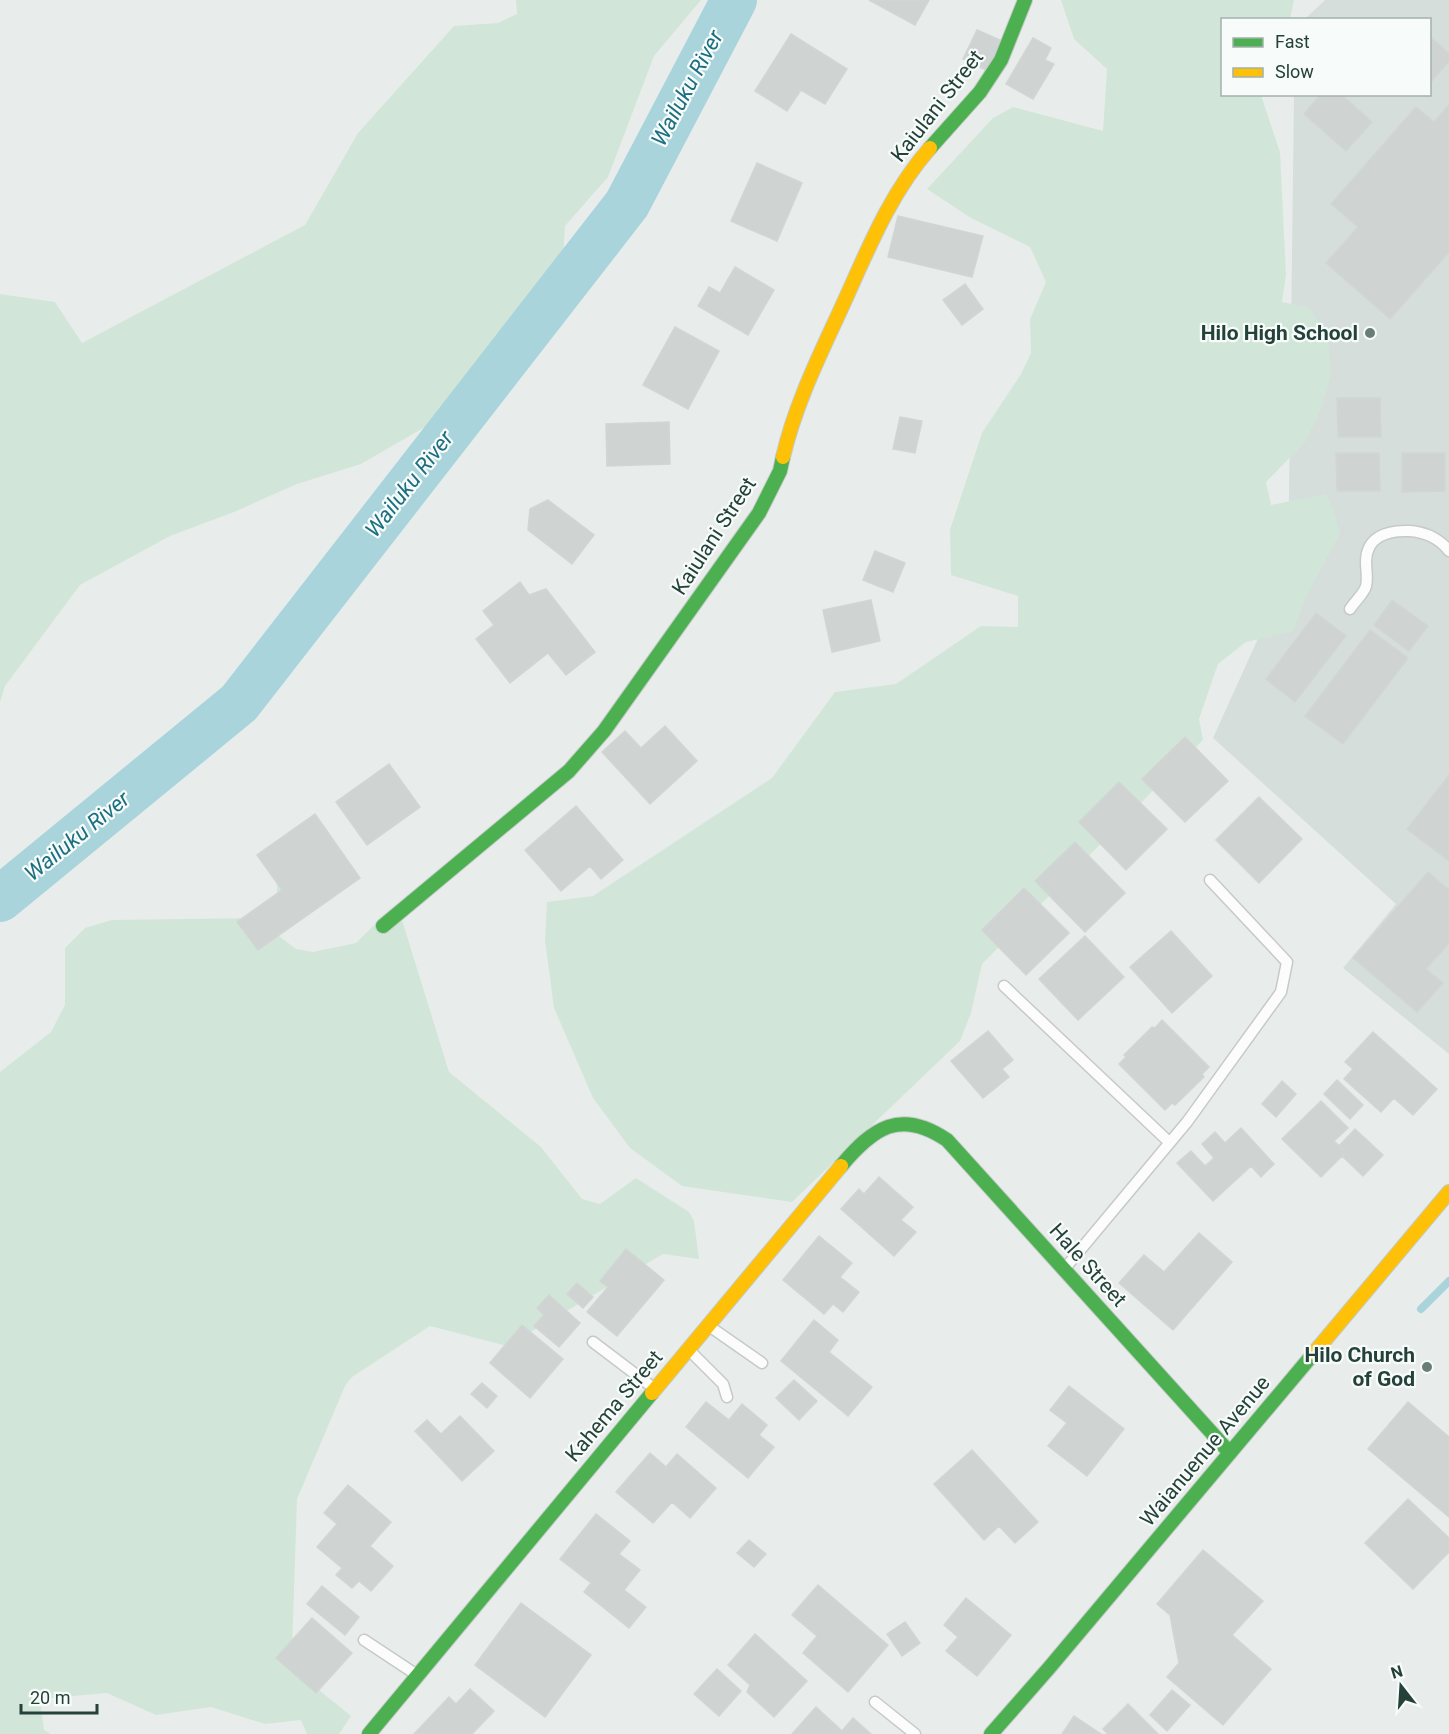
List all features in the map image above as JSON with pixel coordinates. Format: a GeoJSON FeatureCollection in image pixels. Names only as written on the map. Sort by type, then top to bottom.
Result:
{"type":"FeatureCollection","features":[{"type":"Feature","properties":{"kind":"street","name":"Kaiulani Street"},"geometry":{"type":"LineString","coordinates":[[384,926],[569,771],[604,731],[759,513],[780,471],[791,423],[812,372],[877,231],[906,178],[980,92],[1000,60],[1025,0]]}},
{"type":"Feature","properties":{"kind":"street","name":"Hale Street"},"geometry":{"type":"LineString","coordinates":[[903,1123],[927,1127],[947,1140],[1230,1453]]}},
{"type":"Feature","properties":{"kind":"street","name":"Kahema Street"},"geometry":{"type":"LineString","coordinates":[[369,1734],[386,1722],[418,1676],[860,1143],[879,1129],[903,1123]]}},
{"type":"Feature","properties":{"kind":"street","name":"Waianuenue Avenue"},"geometry":{"type":"LineString","coordinates":[[991,1734],[1449,1192]]}},
{"type":"Feature","properties":{"kind":"lane"},"geometry":{"type":"LineString","coordinates":[[1350,609],[1366,587],[1365,559],[1371,545],[1384,533],[1423,532],[1445,545],[1449,551]]}},
{"type":"Feature","properties":{"kind":"lane"},"geometry":{"type":"LineString","coordinates":[[1064,1270],[1187,1122],[1281,992],[1287,962],[1210,880]]}},
{"type":"Feature","properties":{"kind":"lane"},"geometry":{"type":"LineString","coordinates":[[1004,986],[1169,1142]]}},
{"type":"Feature","properties":{"kind":"lane"},"geometry":{"type":"LineString","coordinates":[[709,1325],[762,1363]]}},
{"type":"Feature","properties":{"kind":"lane"},"geometry":{"type":"LineString","coordinates":[[593,1342],[655,1390]]}},
{"type":"Feature","properties":{"kind":"lane"},"geometry":{"type":"LineString","coordinates":[[688,1350],[723,1384],[727,1397]]}},
{"type":"Feature","properties":{"kind":"lane"},"geometry":{"type":"LineString","coordinates":[[364,1640],[418,1676]]}},
{"type":"Feature","properties":{"kind":"lane"},"geometry":{"type":"LineString","coordinates":[[875,1702],[915,1734]]}},
{"type":"Feature","properties":{"kind":"shaded area","name":"Hilo High School"},"geometry":{"type":"Polygon","coordinates":[[[1325,0],[1449,0],[1449,1054],[1343,968],[1396,904],[1213,738],[1288,572],[1294,96],[1431,96],[1431,18],[1306,18],[1325,0]]]}},
{"type":"Feature","properties":{"kind":"green space"},"geometry":{"type":"Polygon","coordinates":[[[516,0],[701,0],[654,56],[608,177],[565,226],[563,259],[495,353],[425,427],[361,464],[297,484],[234,512],[170,536],[80,585],[5,686],[0,702],[0,294],[55,302],[82,343],[305,225],[358,133],[454,26],[498,23],[517,14],[516,0]]]}},
{"type":"Feature","properties":{"kind":"green space"},"geometry":{"type":"Polygon","coordinates":[[[1061,0],[1294,0],[1290,18],[1221,18],[1221,96],[1261,96],[1280,152],[1286,275],[1282,302],[1310,308],[1328,338],[1331,375],[1321,409],[1305,442],[1266,482],[1271,505],[1326,494],[1340,533],[1304,600],[1293,631],[1246,642],[1218,664],[1199,719],[1203,740],[982,964],[971,1013],[960,1041],[792,1202],[682,1186],[630,1148],[593,1098],[554,1008],[545,940],[547,902],[593,896],[772,778],[835,692],[896,684],[981,626],[1018,627],[1018,596],[951,575],[950,530],[982,433],[1021,374],[1031,353],[1030,319],[1046,282],[1030,247],[971,218],[927,189],[993,118],[1013,107],[1103,131],[1107,69],[1074,39],[1061,0]]]}},
{"type":"Feature","properties":{"kind":"green space"},"geometry":{"type":"Polygon","coordinates":[[[298,868],[279,936],[296,949],[313,952],[356,943],[380,919],[402,920],[449,1072],[541,1147],[582,1199],[600,1204],[636,1178],[689,1212],[694,1221],[699,1259],[663,1254],[507,1346],[430,1326],[352,1377],[345,1386],[297,1499],[292,1651],[308,1681],[351,1716],[339,1734],[307,1734],[301,1720],[265,1724],[211,1707],[156,1715],[107,1693],[40,1699],[44,1730],[51,1734],[0,1734],[0,1072],[51,1032],[65,1005],[65,948],[85,928],[112,920],[258,918],[277,898],[277,876],[298,868]]]}},
{"type":"Feature","properties":{"kind":"building"},"geometry":{"type":"Polygon","coordinates":[[[869,0],[929,0],[915,25],[869,0]]]}},
{"type":"Feature","properties":{"kind":"building"},"geometry":{"type":"Polygon","coordinates":[[[977,30],[1002,41],[988,71],[963,59],[977,30]]]}},
{"type":"Feature","properties":{"kind":"building"},"geometry":{"type":"Polygon","coordinates":[[[791,34],[847,69],[825,104],[801,90],[787,111],[755,91],[791,34]]]}},
{"type":"Feature","properties":{"kind":"building"},"geometry":{"type":"Polygon","coordinates":[[[1431,37],[1449,54],[1449,61],[1431,82],[1431,37]]]}},
{"type":"Feature","properties":{"kind":"building"},"geometry":{"type":"Polygon","coordinates":[[[1033,38],[1051,48],[1045,60],[1054,64],[1033,99],[1006,84],[1033,38]]]}},
{"type":"Feature","properties":{"kind":"building"},"geometry":{"type":"Polygon","coordinates":[[[1319,96],[1343,96],[1372,122],[1346,151],[1304,114],[1319,96]]]}},
{"type":"Feature","properties":{"kind":"building"},"geometry":{"type":"Polygon","coordinates":[[[1449,105],[1449,252],[1390,319],[1326,263],[1358,227],[1331,204],[1416,107],[1434,122],[1449,105]]]}},
{"type":"Feature","properties":{"kind":"building"},"geometry":{"type":"Polygon","coordinates":[[[757,163],[802,183],[777,241],[731,221],[757,163]]]}},
{"type":"Feature","properties":{"kind":"building"},"geometry":{"type":"Polygon","coordinates":[[[898,216],[983,236],[972,277],[888,257],[898,216]]]}},
{"type":"Feature","properties":{"kind":"building"},"geometry":{"type":"Polygon","coordinates":[[[735,267],[774,290],[748,335],[698,306],[709,287],[720,293],[735,267]]]}},
{"type":"Feature","properties":{"kind":"building"},"geometry":{"type":"Polygon","coordinates":[[[965,284],[983,309],[962,325],[943,300],[965,284]]]}},
{"type":"Feature","properties":{"kind":"building"},"geometry":{"type":"Polygon","coordinates":[[[675,327],[719,351],[688,409],[643,385],[675,327]]]}},
{"type":"Feature","properties":{"kind":"building"},"geometry":{"type":"Polygon","coordinates":[[[1337,398],[1380,398],[1381,437],[1338,437],[1337,398]]]}},
{"type":"Feature","properties":{"kind":"building"},"geometry":{"type":"Polygon","coordinates":[[[900,417],[922,421],[915,453],[893,449],[900,417]]]}},
{"type":"Feature","properties":{"kind":"building"},"geometry":{"type":"Polygon","coordinates":[[[669,422],[670,464],[607,466],[606,424],[669,422]]]}},
{"type":"Feature","properties":{"kind":"building"},"geometry":{"type":"Polygon","coordinates":[[[1336,453],[1379,453],[1380,491],[1337,491],[1336,453]]]}},
{"type":"Feature","properties":{"kind":"building"},"geometry":{"type":"Polygon","coordinates":[[[1402,453],[1445,453],[1445,491],[1402,492],[1402,453]]]}},
{"type":"Feature","properties":{"kind":"building"},"geometry":{"type":"Polygon","coordinates":[[[548,500],[594,535],[572,564],[528,530],[530,509],[548,500]]]}},
{"type":"Feature","properties":{"kind":"building"},"geometry":{"type":"Polygon","coordinates":[[[875,551],[905,563],[893,592],[863,580],[875,551]]]}},
{"type":"Feature","properties":{"kind":"building"},"geometry":{"type":"Polygon","coordinates":[[[520,582],[529,595],[546,589],[595,652],[566,675],[548,653],[510,683],[476,639],[494,625],[483,611],[520,582]]]}},
{"type":"Feature","properties":{"kind":"building"},"geometry":{"type":"Polygon","coordinates":[[[871,600],[880,641],[832,652],[823,610],[871,600]]]}},
{"type":"Feature","properties":{"kind":"building"},"geometry":{"type":"Polygon","coordinates":[[[1392,600],[1428,626],[1409,651],[1374,625],[1392,600]]]}},
{"type":"Feature","properties":{"kind":"building"},"geometry":{"type":"Polygon","coordinates":[[[1316,613],[1346,636],[1295,702],[1266,679],[1316,613]]]}},
{"type":"Feature","properties":{"kind":"building"},"geometry":{"type":"Polygon","coordinates":[[[1370,630],[1408,658],[1343,744],[1305,716],[1370,630]]]}},
{"type":"Feature","properties":{"kind":"building"},"geometry":{"type":"Polygon","coordinates":[[[665,726],[697,761],[650,804],[602,752],[625,731],[641,748],[665,726]]]}},
{"type":"Feature","properties":{"kind":"building"},"geometry":{"type":"Polygon","coordinates":[[[1185,737],[1228,781],[1185,822],[1142,779],[1185,737]]]}},
{"type":"Feature","properties":{"kind":"building"},"geometry":{"type":"Polygon","coordinates":[[[389,764],[420,807],[367,845],[336,802],[389,764]]]}},
{"type":"Feature","properties":{"kind":"building"},"geometry":{"type":"Polygon","coordinates":[[[1449,775],[1449,861],[1407,829],[1449,775]]]}},
{"type":"Feature","properties":{"kind":"building"},"geometry":{"type":"Polygon","coordinates":[[[1119,782],[1167,829],[1126,870],[1079,822],[1119,782]]]}},
{"type":"Feature","properties":{"kind":"building"},"geometry":{"type":"Polygon","coordinates":[[[1259,797],[1302,839],[1259,883],[1216,840],[1259,797]]]}},
{"type":"Feature","properties":{"kind":"building"},"geometry":{"type":"Polygon","coordinates":[[[576,806],[623,860],[601,879],[590,866],[561,891],[525,850],[576,806]]]}},
{"type":"Feature","properties":{"kind":"building"},"geometry":{"type":"Polygon","coordinates":[[[315,814],[360,878],[258,950],[237,922],[282,890],[257,855],[315,814]]]}},
{"type":"Feature","properties":{"kind":"building"},"geometry":{"type":"Polygon","coordinates":[[[1075,842],[1125,893],[1085,932],[1035,881],[1075,842]]]}},
{"type":"Feature","properties":{"kind":"building"},"geometry":{"type":"Polygon","coordinates":[[[1428,872],[1449,890],[1449,943],[1426,969],[1443,983],[1417,1012],[1353,958],[1428,872]]]}},
{"type":"Feature","properties":{"kind":"building"},"geometry":{"type":"Polygon","coordinates":[[[1024,888],[1069,933],[1026,975],[982,930],[1024,888]]]}},
{"type":"Feature","properties":{"kind":"building"},"geometry":{"type":"Polygon","coordinates":[[[1171,931],[1212,976],[1172,1013],[1130,967],[1171,931]]]}},
{"type":"Feature","properties":{"kind":"building"},"geometry":{"type":"Polygon","coordinates":[[[1085,936],[1124,977],[1078,1020],[1039,979],[1085,936]]]}},
{"type":"Feature","properties":{"kind":"building"},"geometry":{"type":"Polygon","coordinates":[[[1162,1020],[1209,1067],[1202,1074],[1204,1077],[1175,1105],[1172,1103],[1165,1110],[1119,1064],[1126,1057],[1124,1055],[1162,1020]]]}},
{"type":"Feature","properties":{"kind":"building"},"geometry":{"type":"Polygon","coordinates":[[[988,1031],[1013,1060],[1002,1069],[1009,1077],[983,1098],[951,1061],[988,1031]]]}},
{"type":"Feature","properties":{"kind":"building"},"geometry":{"type":"Polygon","coordinates":[[[1373,1032],[1437,1089],[1413,1115],[1394,1098],[1381,1112],[1344,1079],[1353,1069],[1345,1062],[1373,1032]]]}},
{"type":"Feature","properties":{"kind":"building"},"geometry":{"type":"Polygon","coordinates":[[[1337,1080],[1363,1105],[1350,1119],[1324,1094],[1337,1080]]]}},
{"type":"Feature","properties":{"kind":"building"},"geometry":{"type":"Polygon","coordinates":[[[1282,1081],[1296,1094],[1276,1117],[1262,1104],[1282,1081]]]}},
{"type":"Feature","properties":{"kind":"building"},"geometry":{"type":"Polygon","coordinates":[[[1321,1101],[1348,1128],[1334,1141],[1346,1152],[1321,1177],[1282,1139],[1321,1101]]]}},
{"type":"Feature","properties":{"kind":"building"},"geometry":{"type":"Polygon","coordinates":[[[1241,1128],[1274,1164],[1261,1177],[1251,1166],[1213,1201],[1177,1163],[1191,1151],[1205,1166],[1214,1158],[1202,1144],[1215,1132],[1225,1143],[1241,1128]]]}},
{"type":"Feature","properties":{"kind":"building"},"geometry":{"type":"Polygon","coordinates":[[[1355,1129],[1383,1155],[1363,1176],[1342,1156],[1346,1152],[1339,1146],[1355,1129]]]}},
{"type":"Feature","properties":{"kind":"building"},"geometry":{"type":"Polygon","coordinates":[[[879,1177],[913,1207],[901,1220],[916,1232],[894,1256],[841,1209],[859,1189],[864,1194],[879,1177]]]}},
{"type":"Feature","properties":{"kind":"building"},"geometry":{"type":"Polygon","coordinates":[[[1199,1233],[1232,1262],[1173,1330],[1119,1283],[1144,1255],[1164,1272],[1199,1233]]]}},
{"type":"Feature","properties":{"kind":"building"},"geometry":{"type":"Polygon","coordinates":[[[819,1236],[852,1263],[840,1277],[859,1292],[843,1312],[833,1304],[824,1314],[783,1280],[819,1236]]]}},
{"type":"Feature","properties":{"kind":"building"},"geometry":{"type":"Polygon","coordinates":[[[626,1249],[664,1280],[617,1336],[587,1312],[608,1287],[600,1281],[626,1249]]]}},
{"type":"Feature","properties":{"kind":"building"},"geometry":{"type":"Polygon","coordinates":[[[577,1283],[593,1297],[583,1308],[567,1294],[577,1283]]]}},
{"type":"Feature","properties":{"kind":"building"},"geometry":{"type":"Polygon","coordinates":[[[549,1295],[580,1323],[559,1347],[534,1326],[544,1315],[537,1308],[549,1295]]]}},
{"type":"Feature","properties":{"kind":"building"},"geometry":{"type":"Polygon","coordinates":[[[814,1320],[838,1340],[829,1352],[872,1387],[848,1416],[781,1361],[814,1320]]]}},
{"type":"Feature","properties":{"kind":"building"},"geometry":{"type":"Polygon","coordinates":[[[522,1325],[563,1359],[530,1398],[490,1363],[522,1325]]]}},
{"type":"Feature","properties":{"kind":"building"},"geometry":{"type":"Polygon","coordinates":[[[794,1380],[817,1401],[799,1420],[776,1398],[794,1380]]]}},
{"type":"Feature","properties":{"kind":"building"},"geometry":{"type":"Polygon","coordinates":[[[482,1383],[497,1396],[487,1408],[471,1394],[482,1383]]]}},
{"type":"Feature","properties":{"kind":"building"},"geometry":{"type":"Polygon","coordinates":[[[1069,1386],[1124,1429],[1087,1476],[1048,1446],[1067,1423],[1050,1410],[1069,1386]]]}},
{"type":"Feature","properties":{"kind":"building"},"geometry":{"type":"Polygon","coordinates":[[[706,1402],[729,1420],[742,1404],[767,1425],[759,1435],[774,1447],[748,1478],[686,1427],[706,1402]]]}},
{"type":"Feature","properties":{"kind":"building"},"geometry":{"type":"Polygon","coordinates":[[[1408,1402],[1449,1437],[1449,1517],[1368,1449],[1408,1402]]]}},
{"type":"Feature","properties":{"kind":"building"},"geometry":{"type":"Polygon","coordinates":[[[460,1416],[494,1451],[462,1481],[415,1431],[427,1420],[441,1434],[460,1416]]]}},
{"type":"Feature","properties":{"kind":"building"},"geometry":{"type":"Polygon","coordinates":[[[972,1450],[1038,1522],[1015,1543],[999,1526],[984,1540],[934,1484],[972,1450]]]}},
{"type":"Feature","properties":{"kind":"building"},"geometry":{"type":"Polygon","coordinates":[[[650,1453],[666,1467],[677,1454],[716,1488],[690,1518],[672,1502],[653,1523],[616,1492],[650,1453]]]}},
{"type":"Feature","properties":{"kind":"building"},"geometry":{"type":"Polygon","coordinates":[[[348,1485],[391,1522],[370,1546],[393,1566],[371,1591],[359,1581],[352,1588],[336,1575],[342,1568],[317,1547],[337,1524],[324,1513],[348,1485]]]}},
{"type":"Feature","properties":{"kind":"building"},"geometry":{"type":"Polygon","coordinates":[[[1408,1499],[1449,1538],[1449,1552],[1413,1589],[1365,1543],[1408,1499]]]}},
{"type":"Feature","properties":{"kind":"building"},"geometry":{"type":"Polygon","coordinates":[[[596,1514],[630,1541],[619,1554],[640,1570],[624,1590],[646,1607],[629,1628],[584,1592],[591,1583],[560,1559],[596,1514]]]}},
{"type":"Feature","properties":{"kind":"building"},"geometry":{"type":"Polygon","coordinates":[[[749,1540],[766,1554],[754,1567],[737,1553],[749,1540]]]}},
{"type":"Feature","properties":{"kind":"building"},"geometry":{"type":"Polygon","coordinates":[[[1203,1550],[1263,1601],[1232,1635],[1271,1669],[1223,1725],[1167,1677],[1179,1663],[1170,1615],[1157,1604],[1203,1550]]]}},
{"type":"Feature","properties":{"kind":"building"},"geometry":{"type":"Polygon","coordinates":[[[818,1585],[888,1645],[848,1692],[803,1653],[817,1636],[792,1615],[818,1585]]]}},
{"type":"Feature","properties":{"kind":"building"},"geometry":{"type":"Polygon","coordinates":[[[322,1586],[359,1617],[345,1635],[307,1604],[322,1586]]]}},
{"type":"Feature","properties":{"kind":"building"},"geometry":{"type":"Polygon","coordinates":[[[966,1598],[1011,1635],[977,1676],[946,1651],[958,1637],[944,1625],[966,1598]]]}},
{"type":"Feature","properties":{"kind":"building"},"geometry":{"type":"Polygon","coordinates":[[[521,1603],[591,1655],[545,1717],[475,1665],[521,1603]]]}},
{"type":"Feature","properties":{"kind":"building"},"geometry":{"type":"Polygon","coordinates":[[[312,1618],[352,1653],[316,1693],[276,1658],[312,1618]]]}},
{"type":"Feature","properties":{"kind":"building"},"geometry":{"type":"Polygon","coordinates":[[[905,1622],[920,1643],[902,1656],[887,1634],[905,1622]]]}},
{"type":"Feature","properties":{"kind":"building"},"geometry":{"type":"Polygon","coordinates":[[[755,1634],[807,1681],[774,1717],[747,1692],[750,1685],[728,1665],[755,1634]]]}},
{"type":"Feature","properties":{"kind":"building"},"geometry":{"type":"Polygon","coordinates":[[[717,1669],[741,1691],[719,1716],[694,1694],[717,1669]]]}},
{"type":"Feature","properties":{"kind":"building"},"geometry":{"type":"Polygon","coordinates":[[[470,1689],[494,1711],[472,1734],[414,1734],[449,1697],[456,1704],[470,1689]]]}},
{"type":"Feature","properties":{"kind":"building"},"geometry":{"type":"Polygon","coordinates":[[[1172,1690],[1190,1705],[1167,1731],[1150,1715],[1172,1690]]]}},
{"type":"Feature","properties":{"kind":"building"},"geometry":{"type":"Polygon","coordinates":[[[1128,1704],[1158,1734],[1108,1734],[1103,1729],[1128,1704]]]}},
{"type":"Feature","properties":{"kind":"building"},"geometry":{"type":"Polygon","coordinates":[[[816,1707],[842,1731],[853,1718],[871,1734],[792,1734],[816,1707]]]}},
{"type":"Feature","properties":{"kind":"building"},"geometry":{"type":"Polygon","coordinates":[[[1074,1716],[1101,1734],[1062,1734],[1074,1716]]]}},
{"type":"Feature","properties":{"kind":"waterway","name":"Wailuku River"},"geometry":{"type":"LineString","coordinates":[[0,899],[239,703],[627,204],[734,0]]}},
{"type":"Feature","properties":{"kind":"waterway"},"geometry":{"type":"LineString","coordinates":[[1421,1309],[1449,1281]]}},
{"type":"Feature","properties":{"kind":"traffic: fast"},"geometry":{"type":"LineString","coordinates":[[930,148],[980,92],[1001,60],[1025,0]]}},
{"type":"Feature","properties":{"kind":"traffic: fast"},"geometry":{"type":"LineString","coordinates":[[383,926],[569,771],[604,731],[759,513],[780,471],[783,457]]}},
{"type":"Feature","properties":{"kind":"traffic: fast"},"geometry":{"type":"LineString","coordinates":[[841,1166],[864,1141],[888,1127],[901,1124],[915,1125],[930,1130],[947,1140],[1230,1453]]}},
{"type":"Feature","properties":{"kind":"traffic: fast"},"geometry":{"type":"LineString","coordinates":[[991,1734],[1314,1353]]}},
{"type":"Feature","properties":{"kind":"traffic: fast"},"geometry":{"type":"LineString","coordinates":[[369,1734],[652,1393]]}},
{"type":"Feature","properties":{"kind":"traffic: slow"},"geometry":{"type":"LineString","coordinates":[[783,457],[788,436],[810,377],[872,240],[892,201],[930,148]]}},
{"type":"Feature","properties":{"kind":"traffic: slow"},"geometry":{"type":"LineString","coordinates":[[652,1393],[841,1166]]}},
{"type":"Feature","properties":{"kind":"traffic: slow"},"geometry":{"type":"LineString","coordinates":[[1314,1353],[1449,1192]]}},
{"type":"Feature","properties":{"kind":"place","name":"Hilo High School"},"geometry":{"type":"Point","coordinates":[1370,333]}},
{"type":"Feature","properties":{"kind":"place","name":"Hilo Church of God"},"geometry":{"type":"Point","coordinates":[1427,1367]}}]}
